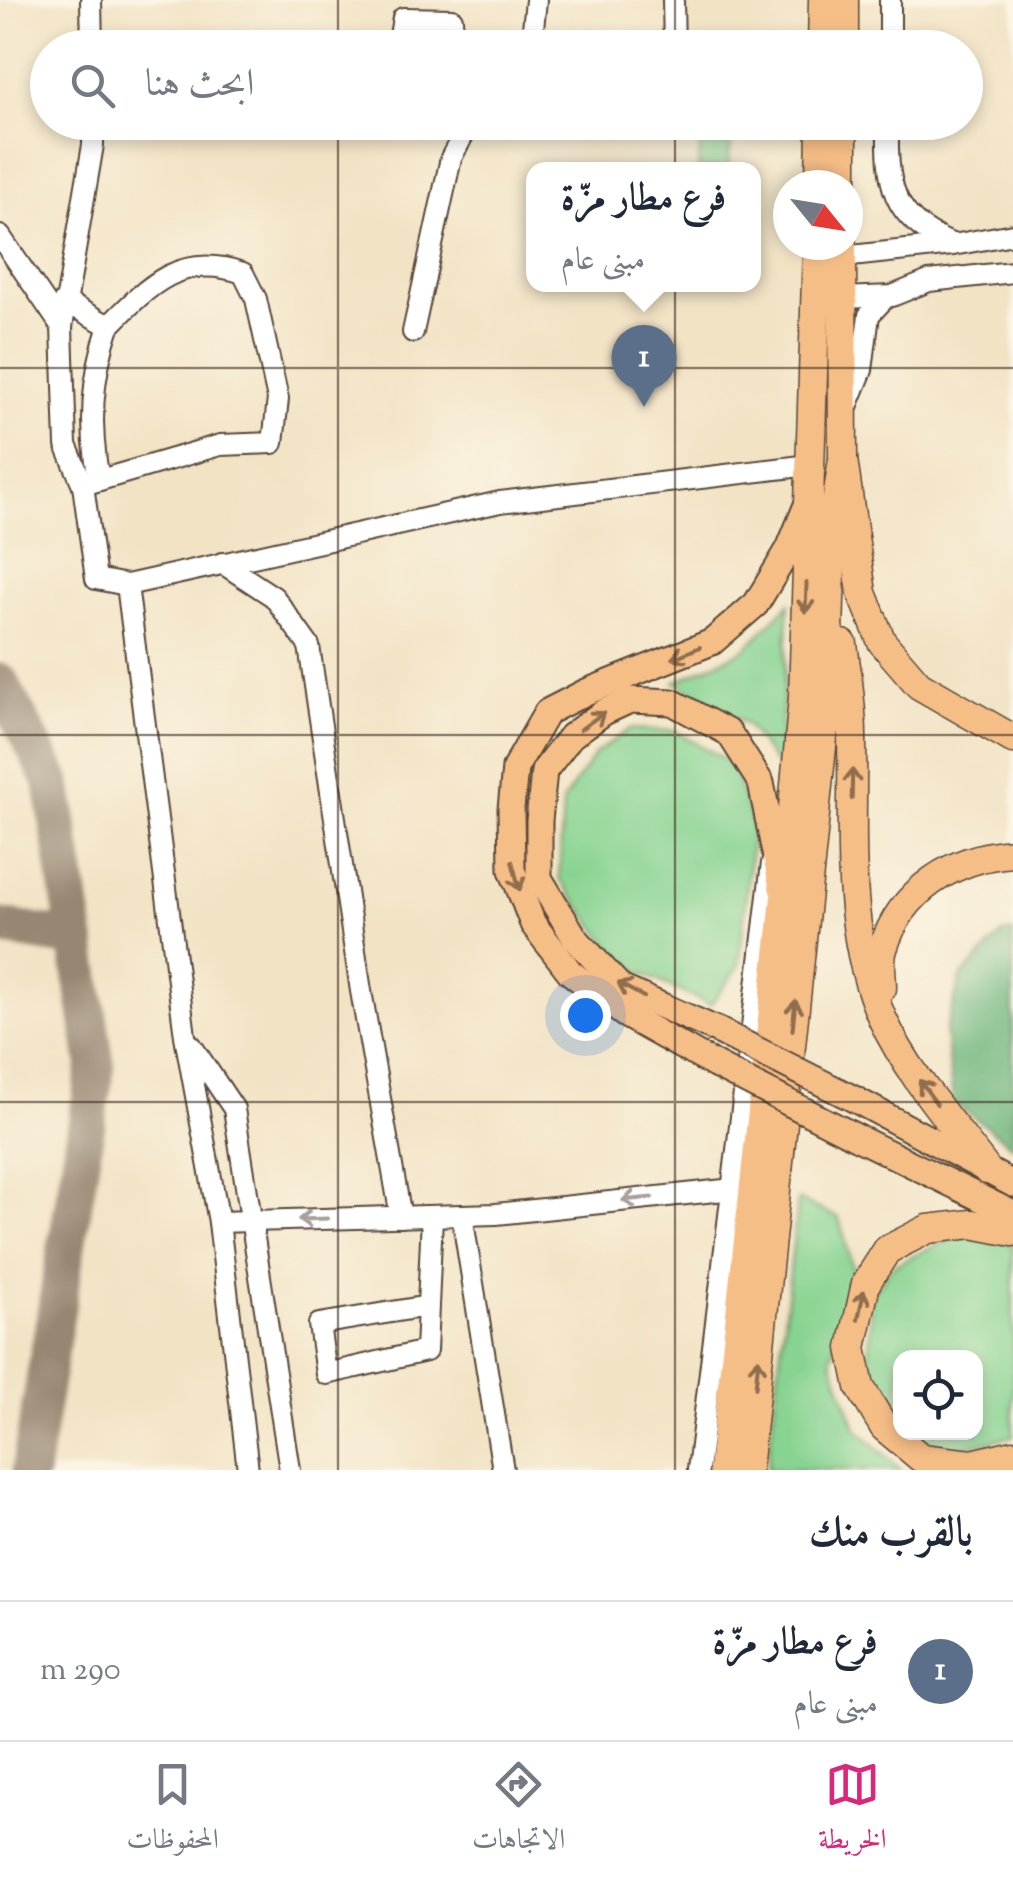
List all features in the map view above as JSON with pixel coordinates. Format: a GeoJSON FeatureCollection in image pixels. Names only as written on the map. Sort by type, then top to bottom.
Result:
{"type":"FeatureCollection","features":[{"type":"Feature","properties":{"kind":"highway"},"geometry":{"type":"LineString","coordinates":[[822,30],[823,0]]}},
{"type":"Feature","properties":{"kind":"highway"},"geometry":{"type":"LineString","coordinates":[[844,0],[844,30]]}},
{"type":"Feature","properties":{"kind":"highway"},"geometry":{"type":"LineString","coordinates":[[820,170],[821,140]]}},
{"type":"Feature","properties":{"kind":"highway"},"geometry":{"type":"LineString","coordinates":[[843,140],[843,170]]}},
{"type":"Feature","properties":{"kind":"highway"},"geometry":{"type":"LineString","coordinates":[[723,1470],[785,901],[803,697],[810,465],[833,260]]}},
{"type":"Feature","properties":{"kind":"highway"},"geometry":{"type":"LineString","coordinates":[[836,260],[842,298],[843,459],[862,593],[882,642],[920,685],[1013,738]]}},
{"type":"Feature","properties":{"kind":"highway"},"geometry":{"type":"LineString","coordinates":[[747,1470],[827,699],[832,533],[843,459]]}},
{"type":"Feature","properties":{"kind":"highway"},"geometry":{"type":"LineString","coordinates":[[832,533],[852,730],[851,874],[860,952],[883,1020],[923,1086],[987,1170]]}},
{"type":"Feature","properties":{"kind":"highway"},"geometry":{"type":"LineString","coordinates":[[883,1020],[882,952],[902,908],[931,878],[984,855],[1013,853]]}},
{"type":"Feature","properties":{"kind":"highway"},"geometry":{"type":"LineString","coordinates":[[1013,1232],[972,1224],[928,1229],[886,1250],[866,1283],[852,1348],[860,1387],[884,1427],[920,1458],[972,1464],[1013,1454]]}},
{"type":"Feature","properties":{"kind":"main road"},"geometry":{"type":"LineString","coordinates":[[809,500],[789,549],[756,604],[712,642],[586,692],[547,712],[515,768],[512,870],[533,924],[570,972],[624,1014],[715,1065],[1013,1214]]}},
{"type":"Feature","properties":{"kind":"main road"},"geometry":{"type":"LineString","coordinates":[[785,901],[761,782],[729,733],[672,702],[630,700],[604,712],[571,736],[544,771],[539,878],[575,938],[621,988],[856,1100],[1013,1184]]}},
{"type":"Feature","properties":{"kind":"street"},"geometry":{"type":"LineString","coordinates":[[91,0],[92,30]]}},
{"type":"Feature","properties":{"kind":"street"},"geometry":{"type":"LineString","coordinates":[[533,30],[536,0]]}},
{"type":"Feature","properties":{"kind":"street"},"geometry":{"type":"LineString","coordinates":[[673,0],[674,30]]}},
{"type":"Feature","properties":{"kind":"street"},"geometry":{"type":"LineString","coordinates":[[890,0],[890,30]]}},
{"type":"Feature","properties":{"kind":"street"},"geometry":{"type":"LineString","coordinates":[[401,30],[403,18],[452,20],[453,30]]}},
{"type":"Feature","properties":{"kind":"street"},"geometry":{"type":"LineString","coordinates":[[91,482],[66,445],[62,327],[93,140]]}},
{"type":"Feature","properties":{"kind":"street"},"geometry":{"type":"LineString","coordinates":[[413,332],[451,158],[460,140]]}},
{"type":"Feature","properties":{"kind":"street"},"geometry":{"type":"LineString","coordinates":[[888,140],[887,168],[899,204],[928,234],[953,245]]}},
{"type":"Feature","properties":{"kind":"street"},"geometry":{"type":"LineString","coordinates":[[863,248],[953,245],[1013,234]]}},
{"type":"Feature","properties":{"kind":"street"},"geometry":{"type":"LineString","coordinates":[[0,236],[62,327]]}},
{"type":"Feature","properties":{"kind":"street"},"geometry":{"type":"LineString","coordinates":[[91,482],[220,445],[273,442],[278,399],[256,299],[243,273],[216,264],[180,270],[149,285],[110,326],[96,362],[91,436],[91,482],[96,579],[127,584],[500,502],[810,465]]}},
{"type":"Feature","properties":{"kind":"street"},"geometry":{"type":"LineString","coordinates":[[842,298],[886,297],[929,281],[1013,272]]}},
{"type":"Feature","properties":{"kind":"street"},"geometry":{"type":"LineString","coordinates":[[842,418],[862,370],[869,315],[886,297]]}},
{"type":"Feature","properties":{"kind":"street"},"geometry":{"type":"LineString","coordinates":[[64,301],[110,326]]}},
{"type":"Feature","properties":{"kind":"street"},"geometry":{"type":"LineString","coordinates":[[222,564],[274,597],[308,646],[361,991],[401,1216]]}},
{"type":"Feature","properties":{"kind":"street"},"geometry":{"type":"LineString","coordinates":[[127,584],[185,1036],[219,1222],[248,1470]]}},
{"type":"Feature","properties":{"kind":"street"},"geometry":{"type":"LineString","coordinates":[[698,1470],[773,851]]}},
{"type":"Feature","properties":{"kind":"street"},"geometry":{"type":"LineString","coordinates":[[185,1036],[234,1109],[290,1470]]}},
{"type":"Feature","properties":{"kind":"street"},"geometry":{"type":"LineString","coordinates":[[219,1222],[432,1216],[734,1189]]}},
{"type":"Feature","properties":{"kind":"street"},"geometry":{"type":"LineString","coordinates":[[462,1214],[503,1470]]}},
{"type":"Feature","properties":{"kind":"street"},"geometry":{"type":"LineString","coordinates":[[428,1306],[319,1324],[326,1374],[426,1351],[428,1306],[432,1216]]}},
{"type":"Feature","properties":{"kind":"green space"},"geometry":{"type":"Polygon","coordinates":[[[701,140],[731,140],[729,162],[699,162],[701,140]]]}},
{"type":"Feature","properties":{"kind":"green space"},"geometry":{"type":"Polygon","coordinates":[[[789,604],[779,769],[747,725],[675,682],[744,650],[789,604]]]}},
{"type":"Feature","properties":{"kind":"green space"},"geometry":{"type":"Polygon","coordinates":[[[630,729],[675,731],[733,764],[753,827],[739,966],[710,1005],[637,971],[607,942],[559,879],[563,801],[595,754],[630,729]]]}},
{"type":"Feature","properties":{"kind":"green space"},"geometry":{"type":"Polygon","coordinates":[[[1013,932],[1013,1146],[953,1102],[945,1032],[961,977],[1002,934],[1013,932]]]}},
{"type":"Feature","properties":{"kind":"green space"},"geometry":{"type":"Polygon","coordinates":[[[798,1200],[839,1218],[854,1273],[831,1359],[856,1428],[901,1470],[767,1470],[798,1200]]]}},
{"type":"Feature","properties":{"kind":"green space"},"geometry":{"type":"Polygon","coordinates":[[[963,1233],[1013,1244],[1013,1436],[948,1451],[923,1440],[983,1440],[983,1350],[893,1350],[893,1413],[868,1375],[871,1295],[894,1265],[963,1233]]]}},
{"type":"Feature","properties":{"kind":"taxiway"},"geometry":{"type":"LineString","coordinates":[[0,682],[52,781],[96,1066],[30,1470]]}},
{"type":"Feature","properties":{"kind":"taxiway"},"geometry":{"type":"LineString","coordinates":[[0,927],[76,939]]}},
{"type":"Feature","properties":{"kind":"place","name":"فرع مطار مزّة"},"geometry":{"type":"Point","coordinates":[644,407]}}]}
